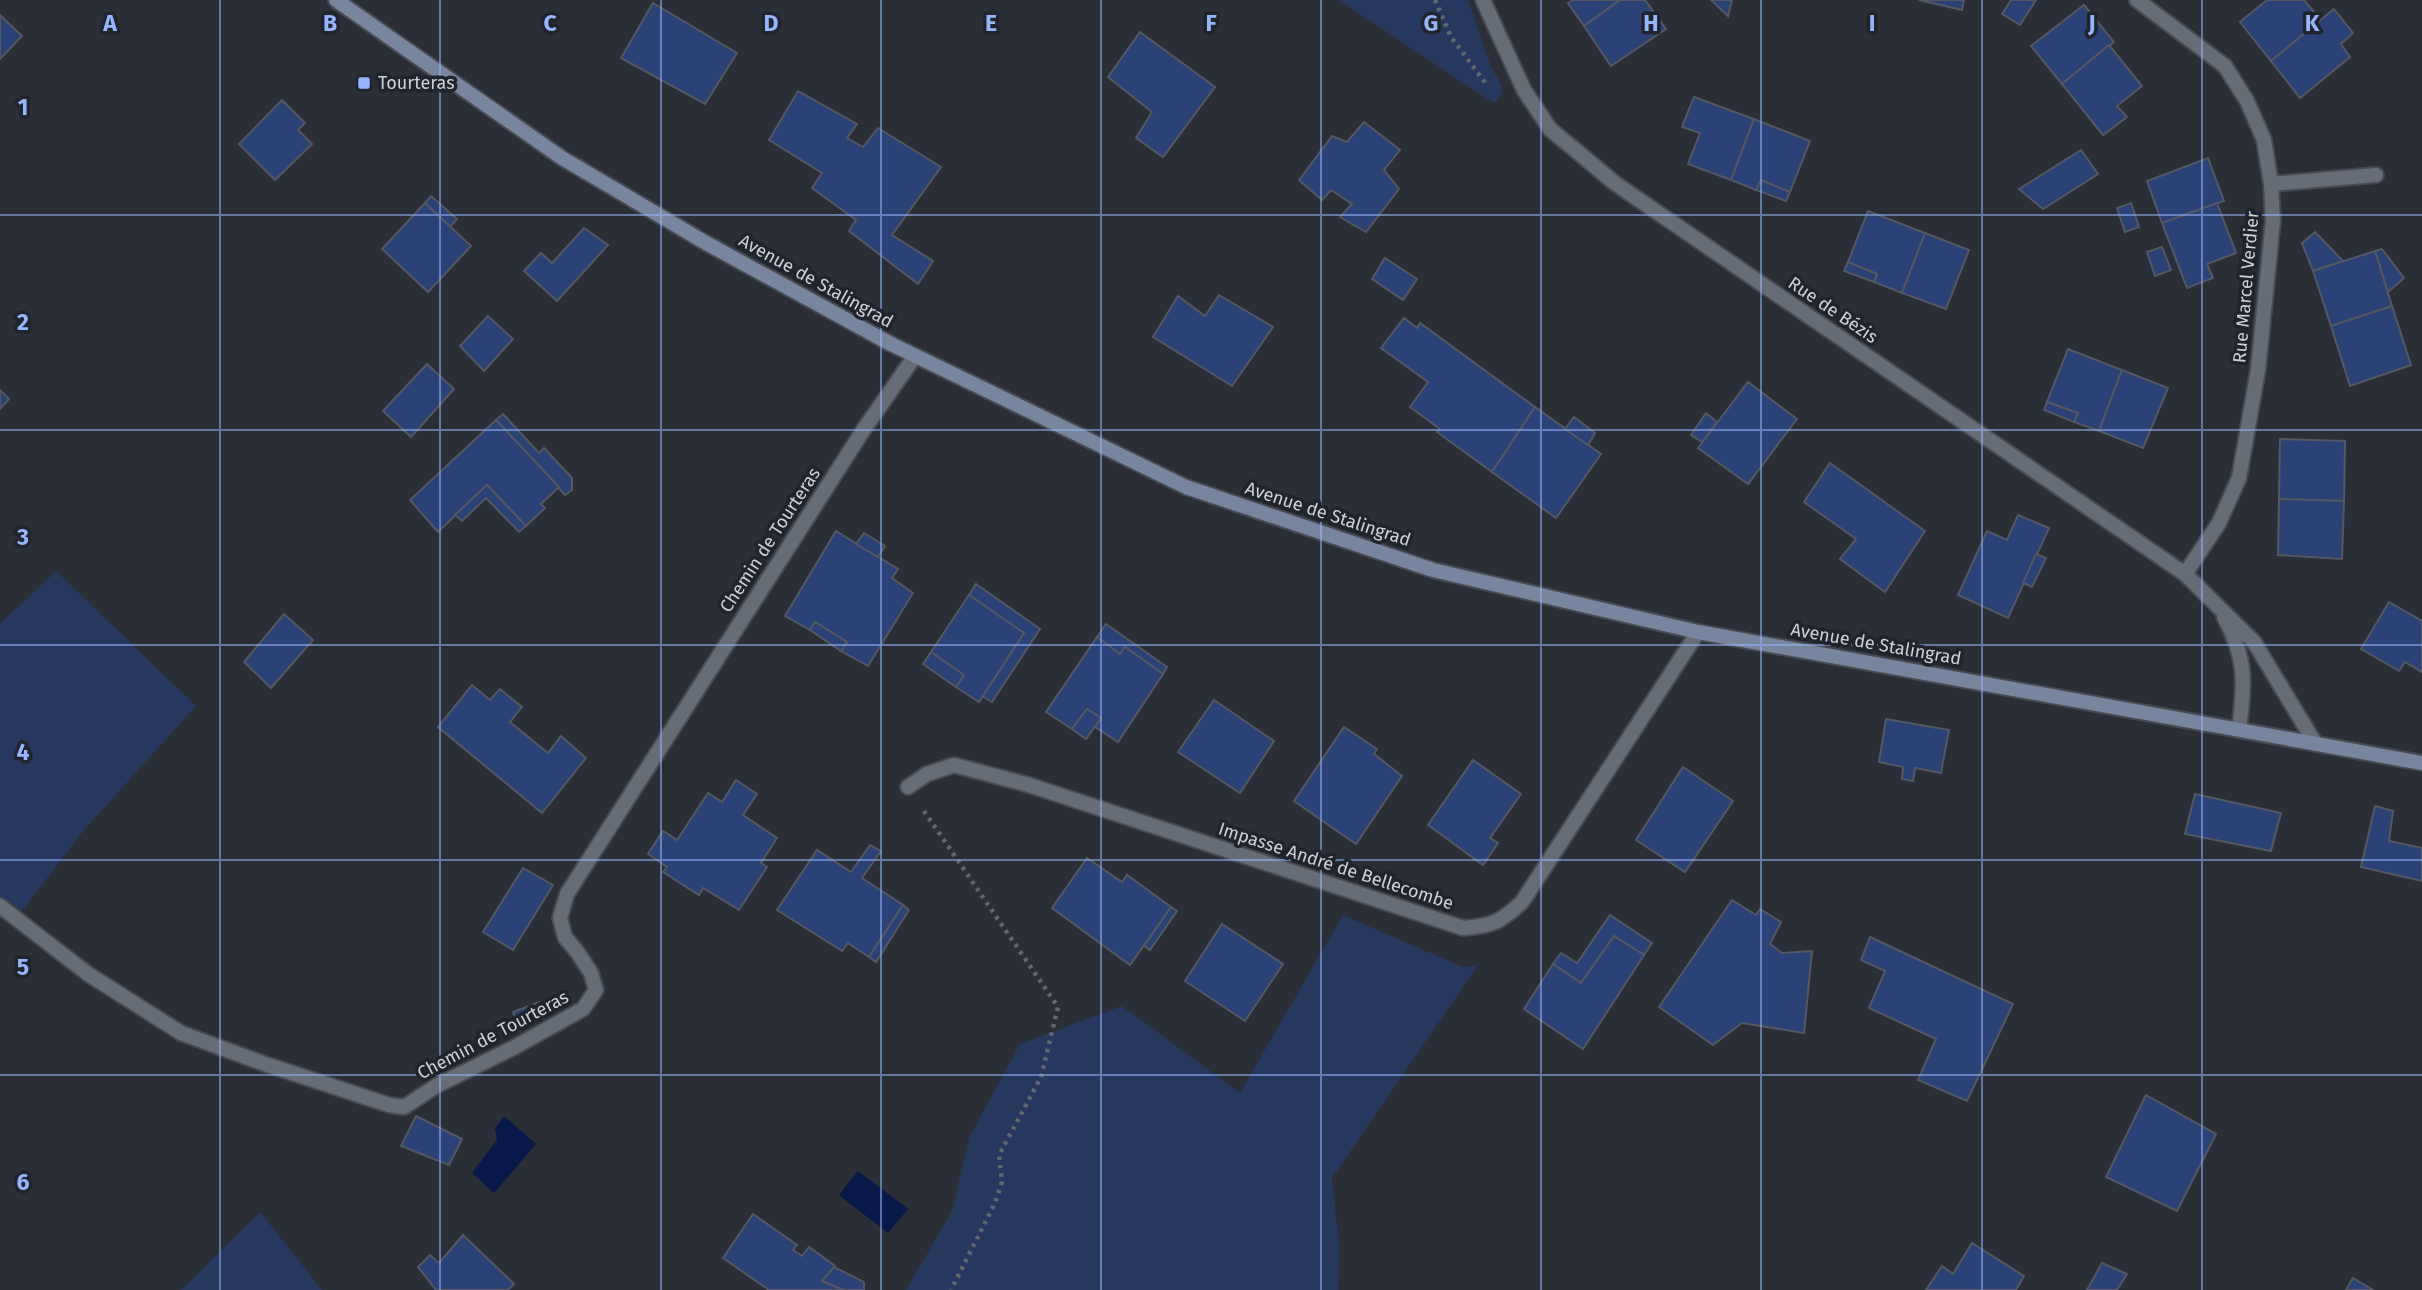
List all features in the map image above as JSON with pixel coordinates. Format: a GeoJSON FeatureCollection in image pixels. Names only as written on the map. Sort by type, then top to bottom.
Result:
{"type":"FeatureCollection","features":[{"type":"Feature","properties":{"kind":"main road","name":"Avenue de Stalingrad"},"geometry":{"type":"LineString","coordinates":[[336,0],[562,158],[706,243],[915,356],[1186,487],[1433,570],[1698,632],[2422,763]]}},
{"type":"Feature","properties":{"kind":"street","name":"Rue de Bézis"},"geometry":{"type":"LineString","coordinates":[[1483,0],[1524,90],[1550,129],[1616,184],[2185,574],[2254,642],[2315,743]]}},
{"type":"Feature","properties":{"kind":"street","name":"Rue Marcel Verdier"},"geometry":{"type":"LineString","coordinates":[[2137,0],[2225,66],[2247,101],[2264,140],[2271,184],[2273,220],[2258,370],[2239,478],[2218,523],[2185,574]]}},
{"type":"Feature","properties":{"kind":"street"},"geometry":{"type":"LineString","coordinates":[[2271,184],[2376,174]]}},
{"type":"Feature","properties":{"kind":"street","name":"Chemin de Tourteras"},"geometry":{"type":"LineString","coordinates":[[0,906],[88,974],[181,1033],[265,1065],[389,1105],[404,1107],[436,1086],[583,1009],[596,990],[585,963],[565,937],[560,918],[567,894],[849,452],[915,356]]}},
{"type":"Feature","properties":{"kind":"street"},"geometry":{"type":"LineString","coordinates":[[2216,604],[2232,635],[2244,668],[2245,683],[2239,729]]}},
{"type":"Feature","properties":{"kind":"street","name":"Impasse André de Bellecombe"},"geometry":{"type":"LineString","coordinates":[[908,787],[927,774],[954,765],[1029,785],[1463,928],[1489,926],[1505,918],[1522,902],[1698,632]]}},
{"type":"Feature","properties":{"kind":"path"},"geometry":{"type":"LineString","coordinates":[[1435,0],[1451,37],[1492,90]]}},
{"type":"Feature","properties":{"kind":"path"},"geometry":{"type":"LineString","coordinates":[[908,787],[1058,1007],[1041,1077],[999,1155],[1002,1182],[995,1203],[951,1290]]}},
{"type":"Feature","properties":{"kind":"shaded area"},"geometry":{"type":"Polygon","coordinates":[[[1339,0],[1468,0],[1491,67],[1501,84],[1502,94],[1493,102],[1486,98],[1339,0]]]}},
{"type":"Feature","properties":{"kind":"shaded area"},"geometry":{"type":"Polygon","coordinates":[[[56,571],[196,706],[84,830],[21,912],[0,898],[0,624],[56,571]]]}},
{"type":"Feature","properties":{"kind":"shaded area"},"geometry":{"type":"Polygon","coordinates":[[[1343,915],[1463,967],[1478,965],[1332,1178],[1339,1245],[1338,1290],[906,1290],[952,1211],[970,1136],[1020,1044],[1122,1006],[1240,1093],[1343,915]]]}},
{"type":"Feature","properties":{"kind":"shaded area"},"geometry":{"type":"Polygon","coordinates":[[[504,1116],[536,1144],[494,1193],[472,1173],[497,1140],[495,1129],[504,1116]]]}},
{"type":"Feature","properties":{"kind":"shaded area"},"geometry":{"type":"Polygon","coordinates":[[[858,1171],[908,1209],[888,1233],[839,1195],[858,1171]]]}},
{"type":"Feature","properties":{"kind":"shaded area"},"geometry":{"type":"Polygon","coordinates":[[[260,1212],[322,1290],[181,1290],[260,1212]]]}},
{"type":"Feature","properties":{"kind":"building"},"geometry":{"type":"Polygon","coordinates":[[[1573,0],[1620,0],[1584,26],[1568,3],[1573,0]]]}},
{"type":"Feature","properties":{"kind":"building"},"geometry":{"type":"Polygon","coordinates":[[[1620,0],[1645,0],[1666,29],[1611,66],[1584,26],[1620,0]]]}},
{"type":"Feature","properties":{"kind":"building"},"geometry":{"type":"Polygon","coordinates":[[[1711,0],[1732,0],[1728,16],[1711,0]]]}},
{"type":"Feature","properties":{"kind":"building"},"geometry":{"type":"Polygon","coordinates":[[[1919,0],[1964,0],[1962,10],[1919,0]]]}},
{"type":"Feature","properties":{"kind":"building"},"geometry":{"type":"Polygon","coordinates":[[[2011,0],[2036,0],[2020,25],[2002,14],[2011,0]]]}},
{"type":"Feature","properties":{"kind":"building"},"geometry":{"type":"Polygon","coordinates":[[[2267,0],[2304,0],[2321,20],[2271,61],[2240,22],[2267,0]]]}},
{"type":"Feature","properties":{"kind":"building"},"geometry":{"type":"Polygon","coordinates":[[[653,3],[737,53],[705,104],[621,58],[653,3]]]}},
{"type":"Feature","properties":{"kind":"building"},"geometry":{"type":"Polygon","coordinates":[[[2084,5],[2114,42],[2062,84],[2031,46],[2084,5]]]}},
{"type":"Feature","properties":{"kind":"building"},"geometry":{"type":"Polygon","coordinates":[[[2334,9],[2353,33],[2341,44],[2350,57],[2300,98],[2271,61],[2334,9]]]}},
{"type":"Feature","properties":{"kind":"building"},"geometry":{"type":"Polygon","coordinates":[[[0,15],[22,36],[0,59],[0,15]]]}},
{"type":"Feature","properties":{"kind":"building"},"geometry":{"type":"Polygon","coordinates":[[[1140,32],[1215,87],[1163,157],[1136,138],[1152,112],[1108,77],[1140,32]]]}},
{"type":"Feature","properties":{"kind":"building"},"geometry":{"type":"Polygon","coordinates":[[[2109,45],[2142,86],[2117,106],[2127,117],[2103,135],[2062,84],[2109,45]]]}},
{"type":"Feature","properties":{"kind":"building"},"geometry":{"type":"Polygon","coordinates":[[[798,91],[857,124],[847,138],[863,147],[878,128],[941,167],[892,235],[933,261],[918,284],[849,231],[856,220],[812,188],[822,173],[769,140],[798,91]]]}},
{"type":"Feature","properties":{"kind":"building"},"geometry":{"type":"Polygon","coordinates":[[[1694,97],[1754,119],[1731,180],[1688,164],[1700,133],[1682,127],[1694,97]]]}},
{"type":"Feature","properties":{"kind":"building"},"geometry":{"type":"Polygon","coordinates":[[[282,100],[305,123],[298,130],[312,144],[275,180],[239,144],[282,100]]]}},
{"type":"Feature","properties":{"kind":"building"},"geometry":{"type":"Polygon","coordinates":[[[1754,119],[1810,141],[1790,192],[1761,180],[1756,190],[1731,180],[1754,119]]]}},
{"type":"Feature","properties":{"kind":"building"},"geometry":{"type":"Polygon","coordinates":[[[1364,122],[1400,150],[1384,170],[1399,189],[1366,232],[1340,217],[1352,204],[1331,190],[1322,200],[1299,180],[1332,136],[1347,142],[1364,122]]]}},
{"type":"Feature","properties":{"kind":"building"},"geometry":{"type":"Polygon","coordinates":[[[2081,150],[2098,174],[2043,209],[2019,189],[2081,150]]]}},
{"type":"Feature","properties":{"kind":"building"},"geometry":{"type":"Polygon","coordinates":[[[2208,158],[2224,201],[2162,223],[2147,181],[2208,158]]]}},
{"type":"Feature","properties":{"kind":"building"},"geometry":{"type":"Polygon","coordinates":[[[1761,180],[1790,192],[1786,201],[1756,190],[1761,180]]]}},
{"type":"Feature","properties":{"kind":"building"},"geometry":{"type":"Polygon","coordinates":[[[431,196],[457,219],[450,227],[425,203],[431,196]]]}},
{"type":"Feature","properties":{"kind":"building"},"geometry":{"type":"Polygon","coordinates":[[[425,203],[471,246],[428,292],[382,249],[425,203]]]}},
{"type":"Feature","properties":{"kind":"building"},"geometry":{"type":"Polygon","coordinates":[[[2131,203],[2139,227],[2125,232],[2117,208],[2131,203]]]}},
{"type":"Feature","properties":{"kind":"building"},"geometry":{"type":"Polygon","coordinates":[[[2217,203],[2236,253],[2207,264],[2213,278],[2187,288],[2162,223],[2217,203]]]}},
{"type":"Feature","properties":{"kind":"building"},"geometry":{"type":"Polygon","coordinates":[[[1868,211],[1925,233],[1902,293],[1874,282],[1877,274],[1848,262],[1868,211]]]}},
{"type":"Feature","properties":{"kind":"building"},"geometry":{"type":"Polygon","coordinates":[[[584,228],[608,245],[557,301],[524,271],[541,253],[552,263],[584,228]]]}},
{"type":"Feature","properties":{"kind":"building"},"geometry":{"type":"Polygon","coordinates":[[[2315,232],[2343,261],[2313,271],[2302,243],[2315,232]]]}},
{"type":"Feature","properties":{"kind":"building"},"geometry":{"type":"Polygon","coordinates":[[[1925,233],[1969,250],[1946,309],[1902,293],[1925,233]]]}},
{"type":"Feature","properties":{"kind":"building"},"geometry":{"type":"Polygon","coordinates":[[[2162,247],[2171,270],[2155,276],[2147,252],[2162,247]]]}},
{"type":"Feature","properties":{"kind":"building"},"geometry":{"type":"Polygon","coordinates":[[[2382,249],[2404,278],[2388,292],[2375,251],[2382,249]]]}},
{"type":"Feature","properties":{"kind":"building"},"geometry":{"type":"Polygon","coordinates":[[[2375,251],[2392,306],[2331,326],[2313,271],[2375,251]]]}},
{"type":"Feature","properties":{"kind":"building"},"geometry":{"type":"Polygon","coordinates":[[[1385,258],[1417,279],[1403,300],[1372,279],[1385,258]]]}},
{"type":"Feature","properties":{"kind":"building"},"geometry":{"type":"Polygon","coordinates":[[[1848,262],[1877,274],[1874,282],[1844,271],[1848,262]]]}},
{"type":"Feature","properties":{"kind":"building"},"geometry":{"type":"Polygon","coordinates":[[[1219,295],[1273,327],[1232,386],[1153,337],[1178,296],[1205,316],[1219,295]]]}},
{"type":"Feature","properties":{"kind":"building"},"geometry":{"type":"Polygon","coordinates":[[[2392,306],[2411,365],[2350,386],[2331,326],[2392,306]]]}},
{"type":"Feature","properties":{"kind":"building"},"geometry":{"type":"Polygon","coordinates":[[[488,316],[513,339],[484,371],[460,346],[488,316]]]}},
{"type":"Feature","properties":{"kind":"building"},"geometry":{"type":"Polygon","coordinates":[[[1404,318],[1417,328],[1420,323],[1535,407],[1492,472],[1437,432],[1440,429],[1410,407],[1428,382],[1381,348],[1404,318]]]}},
{"type":"Feature","properties":{"kind":"building"},"geometry":{"type":"Polygon","coordinates":[[[2068,349],[2122,370],[2099,431],[2074,422],[2078,413],[2047,402],[2068,349]]]}},
{"type":"Feature","properties":{"kind":"building"},"geometry":{"type":"Polygon","coordinates":[[[427,364],[454,389],[411,437],[383,411],[427,364]]]}},
{"type":"Feature","properties":{"kind":"building"},"geometry":{"type":"Polygon","coordinates":[[[2122,370],[2168,388],[2143,448],[2099,431],[2122,370]]]}},
{"type":"Feature","properties":{"kind":"building"},"geometry":{"type":"Polygon","coordinates":[[[1748,382],[1797,419],[1748,484],[1698,448],[1748,382]]]}},
{"type":"Feature","properties":{"kind":"building"},"geometry":{"type":"Polygon","coordinates":[[[0,390],[9,399],[0,409],[0,390]]]}},
{"type":"Feature","properties":{"kind":"building"},"geometry":{"type":"Polygon","coordinates":[[[2047,402],[2078,413],[2074,422],[2044,410],[2047,402]]]}},
{"type":"Feature","properties":{"kind":"building"},"geometry":{"type":"Polygon","coordinates":[[[1535,407],[1601,454],[1556,518],[1492,472],[1535,407]]]}},
{"type":"Feature","properties":{"kind":"building"},"geometry":{"type":"Polygon","coordinates":[[[1706,413],[1717,422],[1702,442],[1691,435],[1706,413]]]}},
{"type":"Feature","properties":{"kind":"building"},"geometry":{"type":"Polygon","coordinates":[[[503,414],[539,453],[544,448],[572,478],[572,490],[565,495],[496,420],[503,414]]]}},
{"type":"Feature","properties":{"kind":"building"},"geometry":{"type":"Polygon","coordinates":[[[1574,417],[1595,433],[1588,445],[1565,429],[1574,417]]]}},
{"type":"Feature","properties":{"kind":"building"},"geometry":{"type":"Polygon","coordinates":[[[496,420],[559,487],[541,504],[545,508],[526,526],[487,485],[438,532],[410,500],[496,420]]]}},
{"type":"Feature","properties":{"kind":"building"},"geometry":{"type":"Polygon","coordinates":[[[2280,439],[2345,441],[2344,501],[2279,499],[2280,439]]]}},
{"type":"Feature","properties":{"kind":"building"},"geometry":{"type":"Polygon","coordinates":[[[1830,463],[1925,531],[1885,592],[1840,559],[1856,539],[1804,502],[1830,463]]]}},
{"type":"Feature","properties":{"kind":"building"},"geometry":{"type":"Polygon","coordinates":[[[487,485],[526,526],[519,532],[486,498],[462,521],[455,515],[487,485]]]}},
{"type":"Feature","properties":{"kind":"building"},"geometry":{"type":"Polygon","coordinates":[[[2279,499],[2344,501],[2342,559],[2278,555],[2279,499]]]}},
{"type":"Feature","properties":{"kind":"building"},"geometry":{"type":"Polygon","coordinates":[[[2018,515],[2049,528],[2008,618],[1958,595],[1987,531],[2007,540],[2018,515]]]}},
{"type":"Feature","properties":{"kind":"building"},"geometry":{"type":"Polygon","coordinates":[[[836,531],[898,569],[892,578],[913,593],[868,666],[841,651],[847,642],[815,622],[810,630],[785,616],[836,531]]]}},
{"type":"Feature","properties":{"kind":"building"},"geometry":{"type":"Polygon","coordinates":[[[864,533],[885,546],[878,557],[856,544],[864,533]]]}},
{"type":"Feature","properties":{"kind":"building"},"geometry":{"type":"Polygon","coordinates":[[[2036,554],[2046,558],[2032,587],[2023,583],[2036,554]]]}},
{"type":"Feature","properties":{"kind":"building"},"geometry":{"type":"Polygon","coordinates":[[[976,584],[1040,629],[992,702],[982,696],[1024,633],[969,595],[976,584]]]}},
{"type":"Feature","properties":{"kind":"building"},"geometry":{"type":"Polygon","coordinates":[[[969,595],[1024,633],[979,702],[956,687],[964,675],[931,652],[969,595]]]}},
{"type":"Feature","properties":{"kind":"building"},"geometry":{"type":"Polygon","coordinates":[[[2389,602],[2422,621],[2422,672],[2405,662],[2399,671],[2361,649],[2389,602]]]}},
{"type":"Feature","properties":{"kind":"building"},"geometry":{"type":"Polygon","coordinates":[[[284,614],[313,640],[271,688],[244,662],[284,614]]]}},
{"type":"Feature","properties":{"kind":"building"},"geometry":{"type":"Polygon","coordinates":[[[815,622],[847,642],[841,651],[810,630],[815,622]]]}},
{"type":"Feature","properties":{"kind":"building"},"geometry":{"type":"Polygon","coordinates":[[[1106,624],[1167,667],[1163,674],[1125,647],[1120,654],[1097,637],[1106,624]]]}},
{"type":"Feature","properties":{"kind":"building"},"geometry":{"type":"Polygon","coordinates":[[[1097,637],[1120,654],[1125,647],[1163,674],[1118,742],[1095,727],[1101,718],[1087,709],[1072,729],[1046,712],[1097,637]]]}},
{"type":"Feature","properties":{"kind":"building"},"geometry":{"type":"Polygon","coordinates":[[[931,652],[964,675],[956,687],[923,664],[931,652]]]}},
{"type":"Feature","properties":{"kind":"building"},"geometry":{"type":"Polygon","coordinates":[[[472,685],[490,700],[500,689],[522,707],[510,722],[548,753],[561,736],[586,758],[542,813],[438,727],[472,685]]]}},
{"type":"Feature","properties":{"kind":"building"},"geometry":{"type":"Polygon","coordinates":[[[1214,700],[1274,741],[1240,793],[1178,752],[1214,700]]]}},
{"type":"Feature","properties":{"kind":"building"},"geometry":{"type":"Polygon","coordinates":[[[1087,709],[1101,718],[1086,739],[1072,729],[1087,709]]]}},
{"type":"Feature","properties":{"kind":"building"},"geometry":{"type":"Polygon","coordinates":[[[1886,719],[1949,730],[1941,773],[1915,768],[1913,781],[1902,779],[1903,767],[1879,762],[1886,719]]]}},
{"type":"Feature","properties":{"kind":"building"},"geometry":{"type":"Polygon","coordinates":[[[1344,727],[1377,749],[1374,754],[1402,776],[1356,844],[1294,801],[1344,727]]]}},
{"type":"Feature","properties":{"kind":"building"},"geometry":{"type":"Polygon","coordinates":[[[1473,760],[1521,794],[1490,838],[1498,843],[1483,865],[1428,825],[1473,760]]]}},
{"type":"Feature","properties":{"kind":"building"},"geometry":{"type":"Polygon","coordinates":[[[1683,767],[1733,801],[1685,872],[1636,840],[1683,767]]]}},
{"type":"Feature","properties":{"kind":"building"},"geometry":{"type":"Polygon","coordinates":[[[736,780],[757,794],[743,815],[777,838],[761,863],[767,867],[739,910],[703,888],[699,895],[663,872],[667,867],[648,854],[663,831],[677,840],[708,793],[722,802],[736,780]]]}},
{"type":"Feature","properties":{"kind":"building"},"geometry":{"type":"Polygon","coordinates":[[[2195,794],[2281,813],[2271,851],[2185,834],[2195,794]]]}},
{"type":"Feature","properties":{"kind":"building"},"geometry":{"type":"Polygon","coordinates":[[[2375,806],[2393,811],[2389,841],[2422,848],[2422,881],[2361,867],[2375,806]]]}},
{"type":"Feature","properties":{"kind":"building"},"geometry":{"type":"Polygon","coordinates":[[[870,845],[881,851],[862,878],[903,905],[869,957],[848,943],[842,951],[777,910],[817,850],[851,872],[870,845]]]}},
{"type":"Feature","properties":{"kind":"building"},"geometry":{"type":"Polygon","coordinates":[[[1087,858],[1122,882],[1127,875],[1171,907],[1130,965],[1052,908],[1087,858]]]}},
{"type":"Feature","properties":{"kind":"building"},"geometry":{"type":"Polygon","coordinates":[[[523,868],[553,885],[513,950],[483,932],[523,868]]]}},
{"type":"Feature","properties":{"kind":"building"},"geometry":{"type":"Polygon","coordinates":[[[1732,900],[1756,915],[1760,909],[1781,922],[1770,944],[1782,953],[1812,951],[1804,1033],[1742,1023],[1713,1045],[1659,1007],[1732,900]]]}},
{"type":"Feature","properties":{"kind":"building"},"geometry":{"type":"Polygon","coordinates":[[[903,905],[909,910],[876,962],[869,957],[903,905]]]}},
{"type":"Feature","properties":{"kind":"building"},"geometry":{"type":"Polygon","coordinates":[[[1171,907],[1177,911],[1150,950],[1144,946],[1171,907]]]}},
{"type":"Feature","properties":{"kind":"building"},"geometry":{"type":"Polygon","coordinates":[[[1610,915],[1652,943],[1644,955],[1614,936],[1581,983],[1553,964],[1561,953],[1577,963],[1610,915]]]}},
{"type":"Feature","properties":{"kind":"building"},"geometry":{"type":"Polygon","coordinates":[[[1222,924],[1283,964],[1245,1021],[1185,981],[1222,924]]]}},
{"type":"Feature","properties":{"kind":"building"},"geometry":{"type":"Polygon","coordinates":[[[1614,936],[1644,955],[1583,1049],[1524,1009],[1553,964],[1581,983],[1614,936]]]}},
{"type":"Feature","properties":{"kind":"building"},"geometry":{"type":"Polygon","coordinates":[[[1870,937],[2013,1004],[1967,1101],[1918,1080],[1936,1039],[1869,1008],[1885,971],[1861,960],[1870,937]]]}},
{"type":"Feature","properties":{"kind":"building"},"geometry":{"type":"Polygon","coordinates":[[[539,1002],[544,1018],[519,1027],[513,1012],[539,1002]]]}},
{"type":"Feature","properties":{"kind":"building"},"geometry":{"type":"Polygon","coordinates":[[[2146,1095],[2216,1134],[2177,1211],[2106,1177],[2146,1095]]]}},
{"type":"Feature","properties":{"kind":"building"},"geometry":{"type":"Polygon","coordinates":[[[416,1116],[462,1139],[449,1165],[401,1146],[416,1116]]]}},
{"type":"Feature","properties":{"kind":"building"},"geometry":{"type":"Polygon","coordinates":[[[753,1214],[797,1245],[793,1250],[802,1256],[809,1247],[835,1266],[822,1281],[844,1290],[769,1290],[723,1258],[753,1214]]]}},
{"type":"Feature","properties":{"kind":"building"},"geometry":{"type":"Polygon","coordinates":[[[463,1235],[514,1284],[508,1290],[436,1290],[418,1267],[430,1255],[439,1263],[463,1235]]]}},
{"type":"Feature","properties":{"kind":"building"},"geometry":{"type":"Polygon","coordinates":[[[1972,1243],[2024,1276],[2016,1290],[1926,1290],[1942,1266],[1953,1274],[1972,1243]]]}},
{"type":"Feature","properties":{"kind":"building"},"geometry":{"type":"Polygon","coordinates":[[[2102,1263],[2127,1274],[2117,1290],[2087,1290],[2102,1263]]]}},
{"type":"Feature","properties":{"kind":"building"},"geometry":{"type":"Polygon","coordinates":[[[834,1267],[864,1282],[864,1290],[844,1290],[822,1281],[834,1267]]]}},
{"type":"Feature","properties":{"kind":"building"},"geometry":{"type":"Polygon","coordinates":[[[2353,1278],[2373,1290],[2346,1290],[2353,1278]]]}},
{"type":"Feature","properties":{"kind":"place","name":"Tourteras"},"geometry":{"type":"Point","coordinates":[364,83]}}]}
